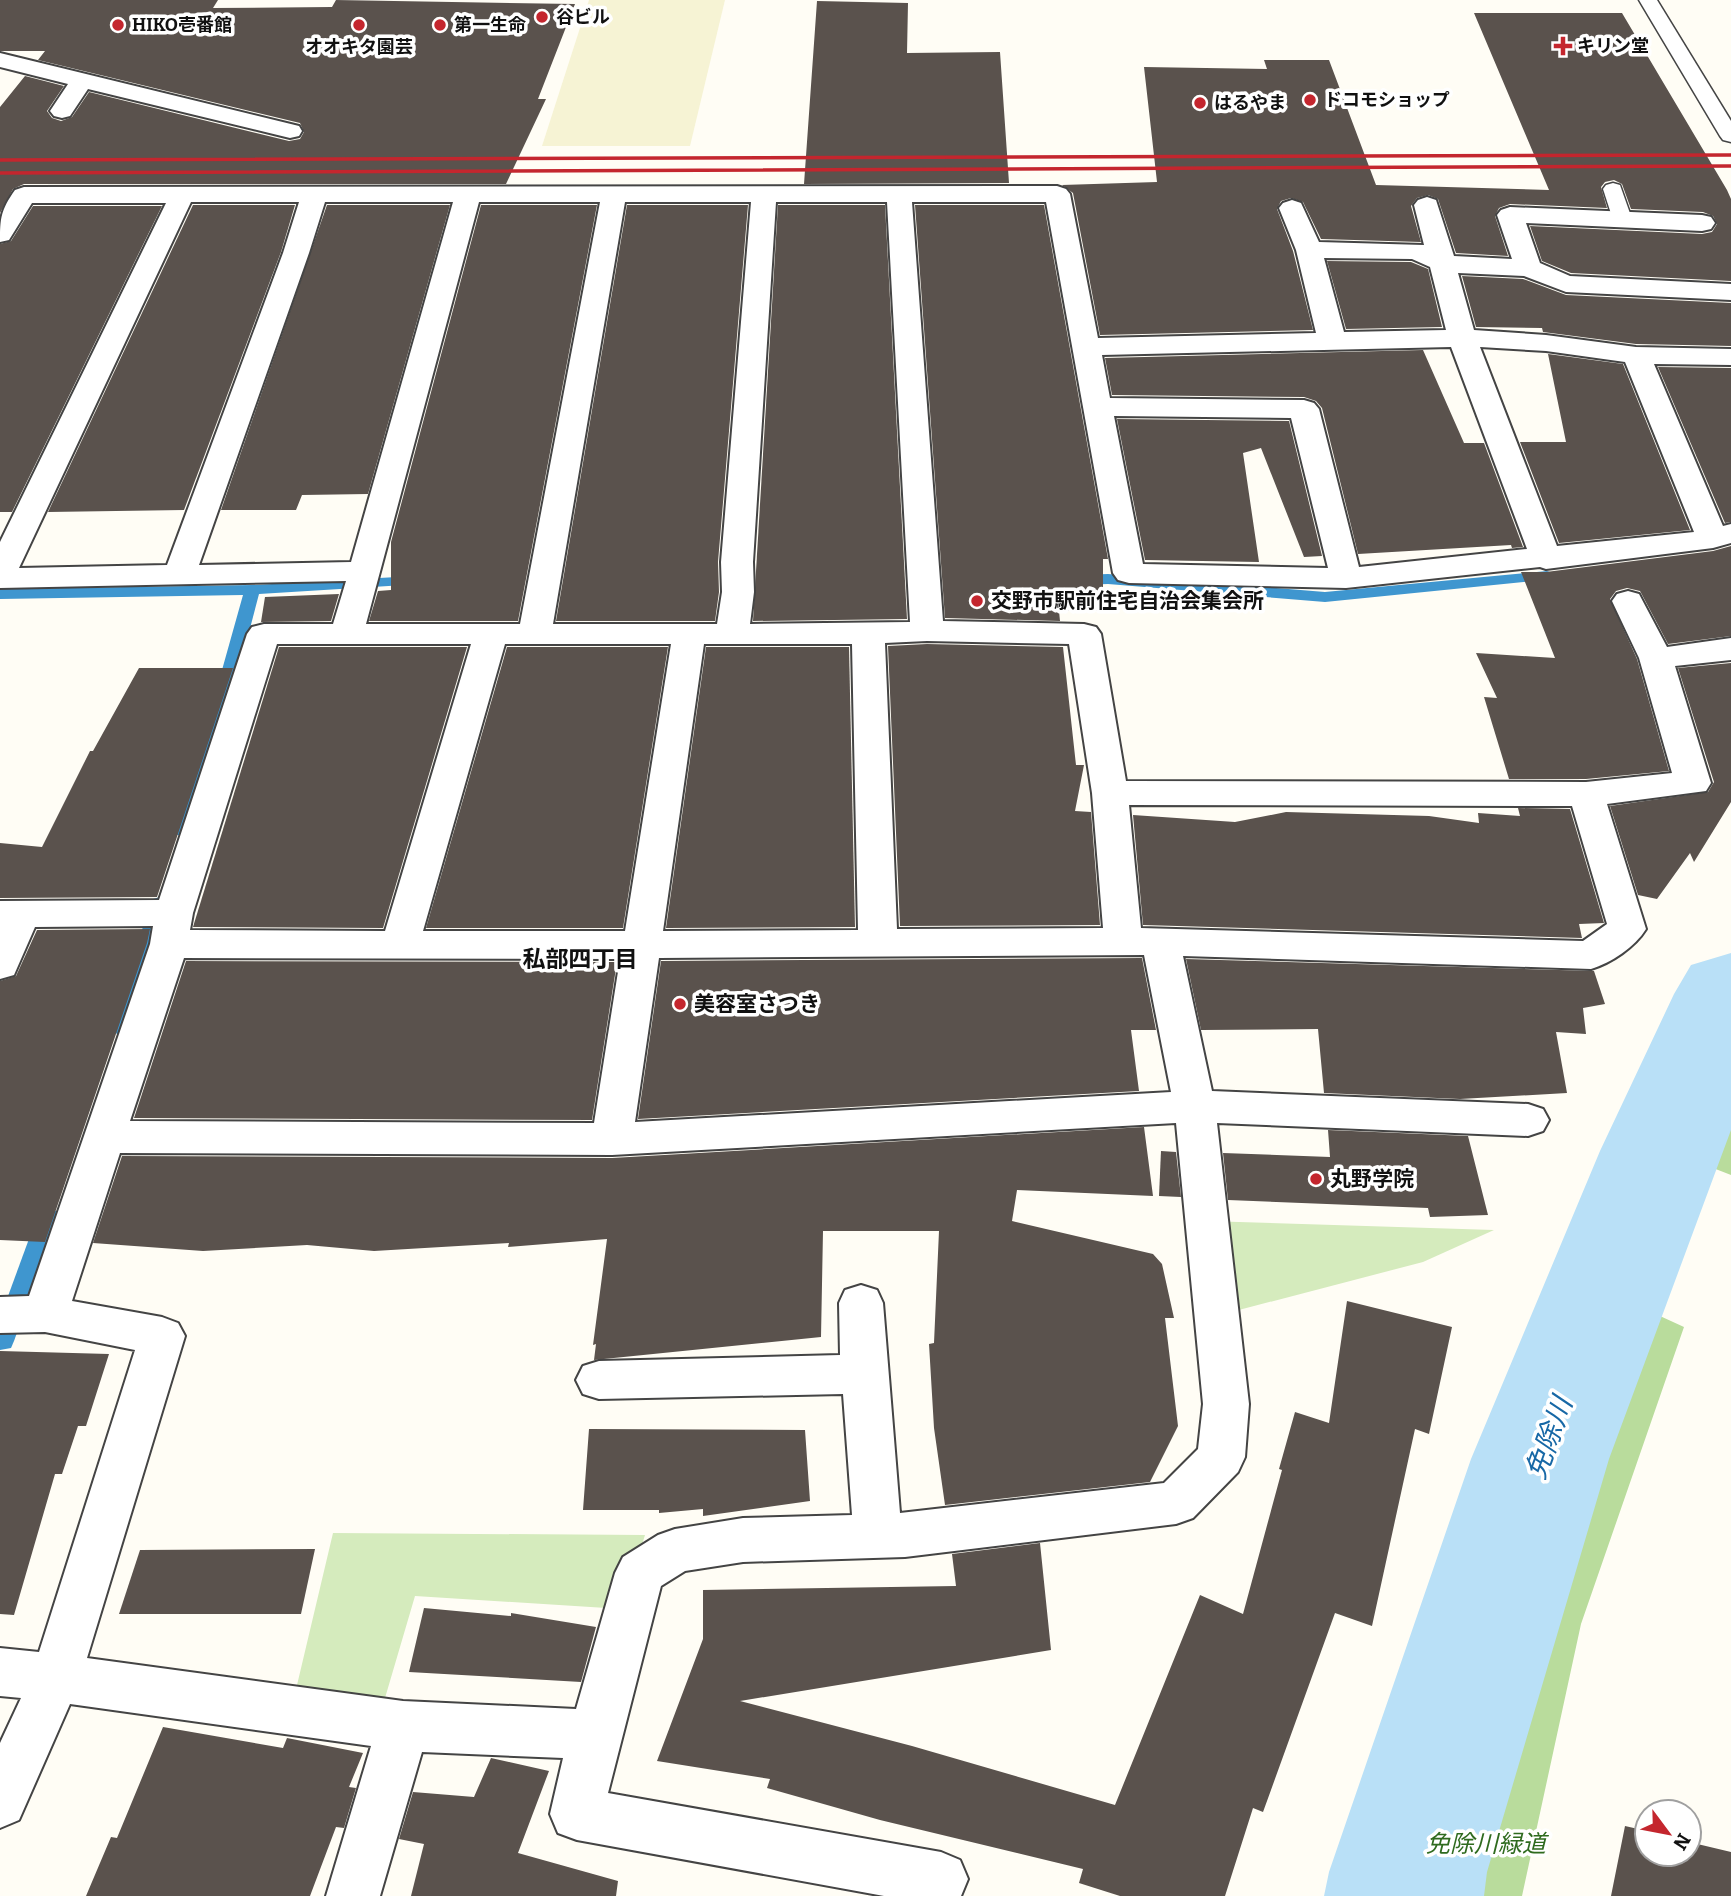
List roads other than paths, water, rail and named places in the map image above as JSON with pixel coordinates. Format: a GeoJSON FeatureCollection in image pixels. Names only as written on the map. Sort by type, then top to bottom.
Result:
{"type":"FeatureCollection","features":[{"type":"Feature","properties":{"kind":"street"},"geometry":{"type":"LineString","coordinates":[[0,60],[290,131]]}},
{"type":"Feature","properties":{"kind":"street"},"geometry":{"type":"LineString","coordinates":[[62,111],[82,80]]}},
{"type":"Feature","properties":{"kind":"street"},"geometry":{"type":"LineString","coordinates":[[535,634],[614,194]]}},
{"type":"Feature","properties":{"kind":"street"},"geometry":{"type":"LineString","coordinates":[[732,634],[764,194]]}},
{"type":"Feature","properties":{"kind":"street"},"geometry":{"type":"LineString","coordinates":[[899,194],[925,602]]}},
{"type":"Feature","properties":{"kind":"street"},"geometry":{"type":"LineString","coordinates":[[0,234],[24,195],[1057,194],[1129,573],[1346,578],[1546,559],[1722,536],[1636,355]]}},
{"type":"Feature","properties":{"kind":"street"},"geometry":{"type":"LineString","coordinates":[[182,195],[0,577],[364,572]]}},
{"type":"Feature","properties":{"kind":"street"},"geometry":{"type":"LineString","coordinates":[[179,575],[296,253],[314,195]]}},
{"type":"Feature","properties":{"kind":"street"},"geometry":{"type":"LineString","coordinates":[[351,619],[468,195]]}},
{"type":"Feature","properties":{"kind":"street"},"geometry":{"type":"LineString","coordinates":[[1427,205],[1462,338],[1546,559]]}},
{"type":"Feature","properties":{"kind":"street"},"geometry":{"type":"LineString","coordinates":[[1292,208],[1309,250],[1332,341]]}},
{"type":"Feature","properties":{"kind":"street"},"geometry":{"type":"LineString","coordinates":[[1528,268],[1510,215],[1702,223]]}},
{"type":"Feature","properties":{"kind":"street"},"geometry":{"type":"LineString","coordinates":[[1309,250],[1417,251],[1444,264],[1528,268],[1566,285],[1731,292]]}},
{"type":"Feature","properties":{"kind":"street"},"geometry":{"type":"LineString","coordinates":[[1086,347],[1462,338],[1546,342],[1636,355],[1731,357]]}},
{"type":"Feature","properties":{"kind":"street"},"geometry":{"type":"LineString","coordinates":[[1098,407],[1304,409],[1346,578]]}},
{"type":"Feature","properties":{"kind":"street"},"geometry":{"type":"LineString","coordinates":[[1110,793],[1586,794],[1693,783],[1656,658],[1628,601]]}},
{"type":"Feature","properties":{"kind":"street"},"geometry":{"type":"LineString","coordinates":[[0,1802],[56,1678],[162,1336],[28,1315],[105,1137],[264,634],[351,619],[491,634],[868,634],[925,602],[1084,634],[1110,793],[1142,941],[1195,1106],[1226,1404],[1221,1457],[1176,1503],[905,1535],[743,1539],[675,1551],[640,1573],[595,1735],[577,1814],[941,1880]]}},
{"type":"Feature","properties":{"kind":"street"},"geometry":{"type":"LineString","coordinates":[[400,944],[491,634]]}},
{"type":"Feature","properties":{"kind":"street"},"geometry":{"type":"LineString","coordinates":[[612,1139],[689,634]]}},
{"type":"Feature","properties":{"kind":"street"},"geometry":{"type":"LineString","coordinates":[[868,634],[878,943]]}},
{"type":"Feature","properties":{"kind":"street"},"geometry":{"type":"LineString","coordinates":[[1656,658],[1726,651],[1731,648]]}},
{"type":"Feature","properties":{"kind":"street"},"geometry":{"type":"LineString","coordinates":[[0,965],[11,914],[116,913],[171,923],[400,944],[1142,941],[1591,955],[1627,929],[1586,794]]}},
{"type":"Feature","properties":{"kind":"street"},"geometry":{"type":"LineString","coordinates":[[105,1137],[612,1139],[1195,1106],[1528,1120]]}},
{"type":"Feature","properties":{"kind":"street"},"geometry":{"type":"LineString","coordinates":[[861,1303],[864,1374],[878,1536]]}},
{"type":"Feature","properties":{"kind":"street"},"geometry":{"type":"LineString","coordinates":[[599,1380],[864,1374]]}},
{"type":"Feature","properties":{"kind":"street"},"geometry":{"type":"LineString","coordinates":[[0,1672],[403,1726],[595,1735]]}},
{"type":"Feature","properties":{"kind":"street"},"geometry":{"type":"LineString","coordinates":[[353,1896],[403,1726]]}},
{"type":"Feature","properties":{"kind":"lane"},"geometry":{"type":"LineString","coordinates":[[1648,0],[1730,136]]}},
{"type":"Feature","properties":{"kind":"lane"},"geometry":{"type":"LineString","coordinates":[[1613,189],[1621,219]]}},
{"type":"Feature","properties":{"kind":"waterway"},"geometry":{"type":"LineString","coordinates":[[1079,580],[1108,579],[1325,597],[1547,576]]}},
{"type":"Feature","properties":{"kind":"waterway"},"geometry":{"type":"LineString","coordinates":[[252,590],[415,581]]}},
{"type":"Feature","properties":{"kind":"waterway"},"geometry":{"type":"LineString","coordinates":[[0,594],[252,590]]}},
{"type":"Feature","properties":{"kind":"waterway"},"geometry":{"type":"LineString","coordinates":[[182,831],[217,720],[252,590]]}},
{"type":"Feature","properties":{"kind":"waterway"},"geometry":{"type":"LineString","coordinates":[[118,1027],[160,904]]}},
{"type":"Feature","properties":{"kind":"waterway","name":"免除川"},"geometry":{"type":"LineString","coordinates":[[1404,1896],[1408,1872],[1540,1459],[1661,1151],[1731,994]]}},
{"type":"Feature","properties":{"kind":"waterway"},"geometry":{"type":"LineString","coordinates":[[0,1341],[3,1341],[48,1217]]}},
{"type":"Feature","properties":{"kind":"railway"},"geometry":{"type":"LineString","coordinates":[[0,160],[1731,155]]}},
{"type":"Feature","properties":{"kind":"railway"},"geometry":{"type":"LineString","coordinates":[[0,173],[1731,166]]}},
{"type":"Feature","properties":{"kind":"place","name":"谷ビル"},"geometry":{"type":"Point","coordinates":[542,17]}},
{"type":"Feature","properties":{"kind":"place","name":"HIKO壱番館"},"geometry":{"type":"Point","coordinates":[118,25]}},
{"type":"Feature","properties":{"kind":"place","name":"オオキタ園芸"},"geometry":{"type":"Point","coordinates":[359,25]}},
{"type":"Feature","properties":{"kind":"place","name":"第一生命"},"geometry":{"type":"Point","coordinates":[440,25]}},
{"type":"Feature","properties":{"kind":"place","name":"キリン堂"},"geometry":{"type":"Point","coordinates":[1563,46]}},
{"type":"Feature","properties":{"kind":"place","name":"ドコモショップ"},"geometry":{"type":"Point","coordinates":[1310,100]}},
{"type":"Feature","properties":{"kind":"place","name":"はるやま"},"geometry":{"type":"Point","coordinates":[1200,103]}},
{"type":"Feature","properties":{"kind":"place","name":"交野市駅前住宅自治会集会所"},"geometry":{"type":"Point","coordinates":[977,601]}},
{"type":"Feature","properties":{"kind":"place","name":"美容室さつき"},"geometry":{"type":"Point","coordinates":[680,1004]}},
{"type":"Feature","properties":{"kind":"place","name":"丸野学院"},"geometry":{"type":"Point","coordinates":[1316,1179]}},
{"type":"Feature","properties":{"kind":"district","name":"私部四丁目"},"geometry":{"type":"Point","coordinates":[580,959]}},
{"type":"Feature","properties":{"kind":"park label","name":"免除川緑道"},"geometry":{"type":"Point","coordinates":[1486,1844]}}]}
